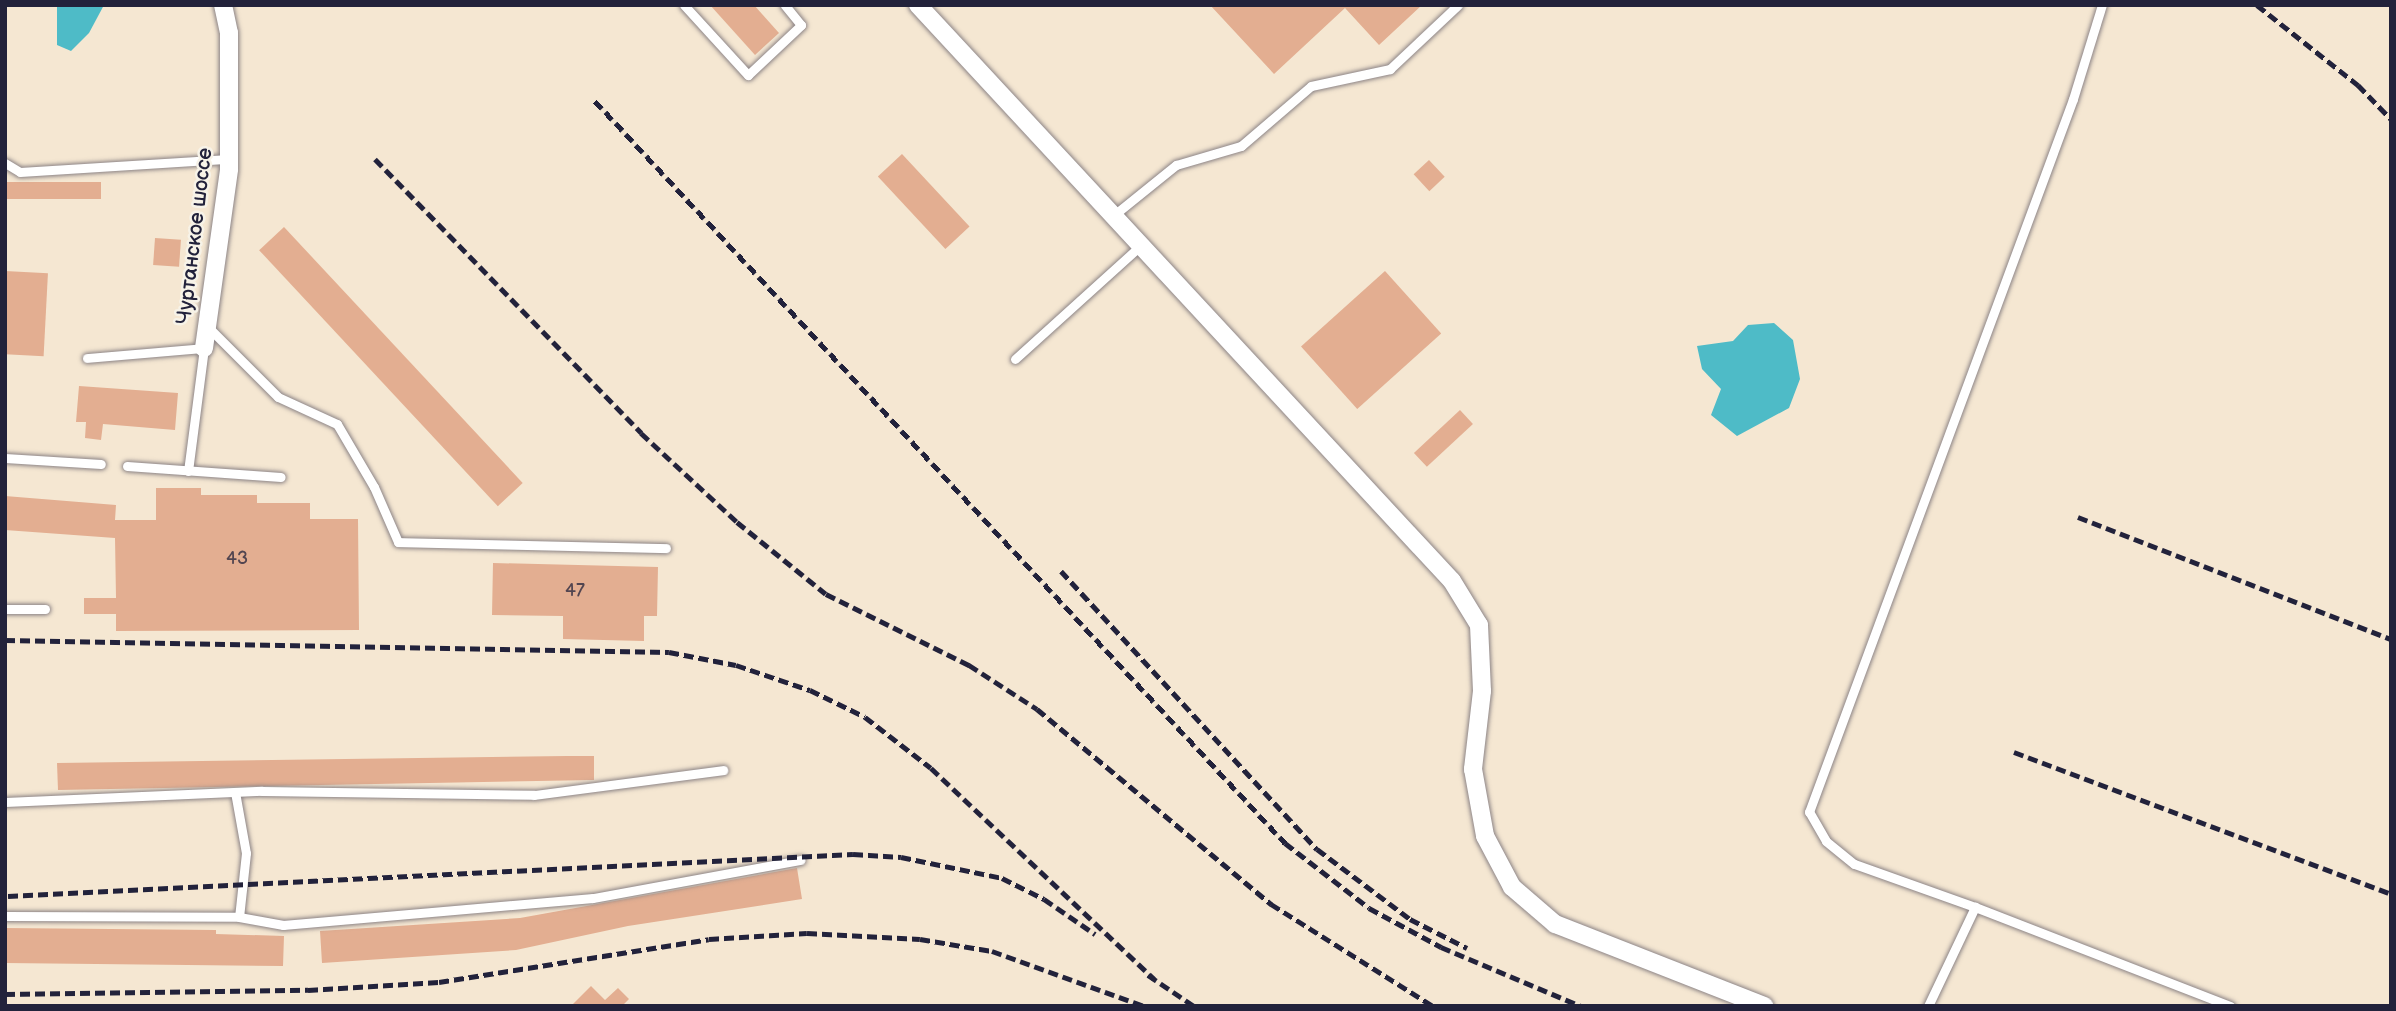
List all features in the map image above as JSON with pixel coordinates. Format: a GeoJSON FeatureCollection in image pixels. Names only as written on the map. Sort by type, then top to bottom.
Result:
{"type":"FeatureCollection","features":[{"type":"Feature","properties":{"kind":"street","name":"Чуртанское шоссе"},"geometry":{"type":"LineString","coordinates":[[204,348],[229,159],[229,33],[223,5]]}},
{"type":"Feature","properties":{"kind":"street"},"geometry":{"type":"LineString","coordinates":[[918,5],[1452,581],[1479,625],[1482,691],[1473,769],[1485,836],[1512,887],[1555,924],[1764,1006]]}},
{"type":"Feature","properties":{"kind":"lane"},"geometry":{"type":"LineString","coordinates":[[684,5],[748,75],[802,25],[785,5]]}},
{"type":"Feature","properties":{"kind":"lane"},"geometry":{"type":"LineString","coordinates":[[1114,215],[1176,164],[1241,145],[1311,86],[1390,69],[1458,5]]}},
{"type":"Feature","properties":{"kind":"lane"},"geometry":{"type":"LineString","coordinates":[[2102,5],[2073,99],[1809,812],[1826,841],[1854,864],[1975,907],[2230,1006]]}},
{"type":"Feature","properties":{"kind":"lane"},"geometry":{"type":"LineString","coordinates":[[5,163],[20,172],[229,159]]}},
{"type":"Feature","properties":{"kind":"lane"},"geometry":{"type":"LineString","coordinates":[[1015,359],[1141,245]]}},
{"type":"Feature","properties":{"kind":"lane"},"geometry":{"type":"LineString","coordinates":[[207,326],[278,397],[337,424],[374,487],[398,542],[666,548]]}},
{"type":"Feature","properties":{"kind":"lane"},"geometry":{"type":"LineString","coordinates":[[87,358],[204,348]]}},
{"type":"Feature","properties":{"kind":"lane","name":"Чуртанское шоссе"},"geometry":{"type":"LineString","coordinates":[[187,471],[204,348]]}},
{"type":"Feature","properties":{"kind":"lane"},"geometry":{"type":"LineString","coordinates":[[5,458],[101,464]]}},
{"type":"Feature","properties":{"kind":"lane"},"geometry":{"type":"LineString","coordinates":[[127,466],[281,477]]}},
{"type":"Feature","properties":{"kind":"lane"},"geometry":{"type":"LineString","coordinates":[[5,609],[45,609]]}},
{"type":"Feature","properties":{"kind":"lane"},"geometry":{"type":"LineString","coordinates":[[5,802],[234,792],[534,795],[723,770]]}},
{"type":"Feature","properties":{"kind":"lane"},"geometry":{"type":"LineString","coordinates":[[234,792],[246,853],[239,917]]}},
{"type":"Feature","properties":{"kind":"lane"},"geometry":{"type":"LineString","coordinates":[[5,916],[239,917],[283,925],[593,898],[801,860]]}},
{"type":"Feature","properties":{"kind":"lane"},"geometry":{"type":"LineString","coordinates":[[1928,1006],[1975,907]]}},
{"type":"Feature","properties":{"kind":"water"},"geometry":{"type":"Polygon","coordinates":[[[57,5],[104,5],[89,33],[71,51],[57,45],[57,5]]]}},
{"type":"Feature","properties":{"kind":"water"},"geometry":{"type":"Polygon","coordinates":[[[1774,323],[1793,340],[1800,379],[1789,408],[1737,436],[1711,415],[1721,389],[1702,369],[1697,346],[1733,341],[1748,325],[1774,323]]]}},
{"type":"Feature","properties":{"kind":"building"},"geometry":{"type":"Polygon","coordinates":[[[710,5],[754,5],[779,33],[755,55],[710,5]]]}},
{"type":"Feature","properties":{"kind":"building"},"geometry":{"type":"Polygon","coordinates":[[[1210,5],[1422,5],[1379,45],[1345,8],[1274,74],[1210,5]]]}},
{"type":"Feature","properties":{"kind":"building"},"geometry":{"type":"Polygon","coordinates":[[[902,154],[970,226],[945,249],[878,177],[902,154]]]}},
{"type":"Feature","properties":{"kind":"building"},"geometry":{"type":"Polygon","coordinates":[[[1429,160],[1445,177],[1429,191],[1414,174],[1429,160]]]}},
{"type":"Feature","properties":{"kind":"building"},"geometry":{"type":"Polygon","coordinates":[[[5,182],[101,182],[101,199],[5,199],[5,182]]]}},
{"type":"Feature","properties":{"kind":"building"},"geometry":{"type":"Polygon","coordinates":[[[284,227],[523,483],[498,506],[259,250],[284,227]]]}},
{"type":"Feature","properties":{"kind":"building"},"geometry":{"type":"Polygon","coordinates":[[[155,238],[181,240],[179,267],[153,265],[155,238]]]}},
{"type":"Feature","properties":{"kind":"building"},"geometry":{"type":"Polygon","coordinates":[[[5,271],[48,273],[44,356],[5,354],[5,271]]]}},
{"type":"Feature","properties":{"kind":"building"},"geometry":{"type":"Polygon","coordinates":[[[1385,271],[1441,333],[1357,409],[1301,347],[1385,271]]]}},
{"type":"Feature","properties":{"kind":"building"},"geometry":{"type":"Polygon","coordinates":[[[79,386],[178,393],[175,430],[103,424],[101,440],[85,438],[86,422],[76,422],[79,386]]]}},
{"type":"Feature","properties":{"kind":"building"},"geometry":{"type":"Polygon","coordinates":[[[1460,410],[1473,424],[1427,467],[1414,453],[1460,410]]]}},
{"type":"Feature","properties":{"kind":"building"},"geometry":{"type":"Polygon","coordinates":[[[156,488],[201,488],[201,495],[257,495],[257,503],[310,503],[310,519],[358,519],[359,630],[116,631],[116,614],[84,614],[84,598],[116,598],[115,538],[5,530],[5,496],[116,505],[115,520],[156,520],[156,488]]]}},
{"type":"Feature","properties":{"kind":"building"},"geometry":{"type":"Polygon","coordinates":[[[493,563],[658,567],[657,616],[644,616],[644,641],[563,639],[563,616],[492,615],[493,563]]]}},
{"type":"Feature","properties":{"kind":"building"},"geometry":{"type":"Polygon","coordinates":[[[594,756],[594,780],[58,790],[57,763],[594,756]]]}},
{"type":"Feature","properties":{"kind":"building"},"geometry":{"type":"Polygon","coordinates":[[[797,868],[802,899],[628,926],[516,950],[322,963],[320,931],[520,918],[797,868]]]}},
{"type":"Feature","properties":{"kind":"building"},"geometry":{"type":"Polygon","coordinates":[[[5,928],[216,930],[216,934],[284,936],[283,966],[5,963],[5,928]]]}},
{"type":"Feature","properties":{"kind":"building"},"geometry":{"type":"Polygon","coordinates":[[[591,986],[605,1000],[618,988],[629,999],[622,1006],[571,1006],[591,986]]]}},
{"type":"Feature","properties":{"kind":"railway"},"geometry":{"type":"LineString","coordinates":[[2257,5],[2358,85],[2391,119]]}},
{"type":"Feature","properties":{"kind":"railway"},"geometry":{"type":"LineString","coordinates":[[595,101],[1285,843],[1369,908],[1441,947],[1581,1006]]}},
{"type":"Feature","properties":{"kind":"railway"},"geometry":{"type":"LineString","coordinates":[[375,159],[641,433],[737,522],[826,594],[969,665],[1037,709],[1271,904],[1433,1006]]}},
{"type":"Feature","properties":{"kind":"railway"},"geometry":{"type":"LineString","coordinates":[[2078,517],[2391,639]]}},
{"type":"Feature","properties":{"kind":"railway"},"geometry":{"type":"LineString","coordinates":[[1061,571],[1317,849],[1410,919],[1467,948]]}},
{"type":"Feature","properties":{"kind":"railway"},"geometry":{"type":"LineString","coordinates":[[5,640],[669,652],[736,665],[810,690],[865,717],[931,768],[1154,979]]}},
{"type":"Feature","properties":{"kind":"railway"},"geometry":{"type":"LineString","coordinates":[[2014,752],[2391,894]]}},
{"type":"Feature","properties":{"kind":"railway"},"geometry":{"type":"LineString","coordinates":[[8,896],[853,854],[901,857],[1002,878],[1044,899],[1095,934]]}},
{"type":"Feature","properties":{"kind":"railway"},"geometry":{"type":"LineString","coordinates":[[5,994],[308,990],[439,982],[709,939],[807,933],[920,939],[992,951],[1144,1006]]}},
{"type":"Feature","properties":{"kind":"railway"},"geometry":{"type":"LineString","coordinates":[[1148,975],[1194,1006]]}}]}
